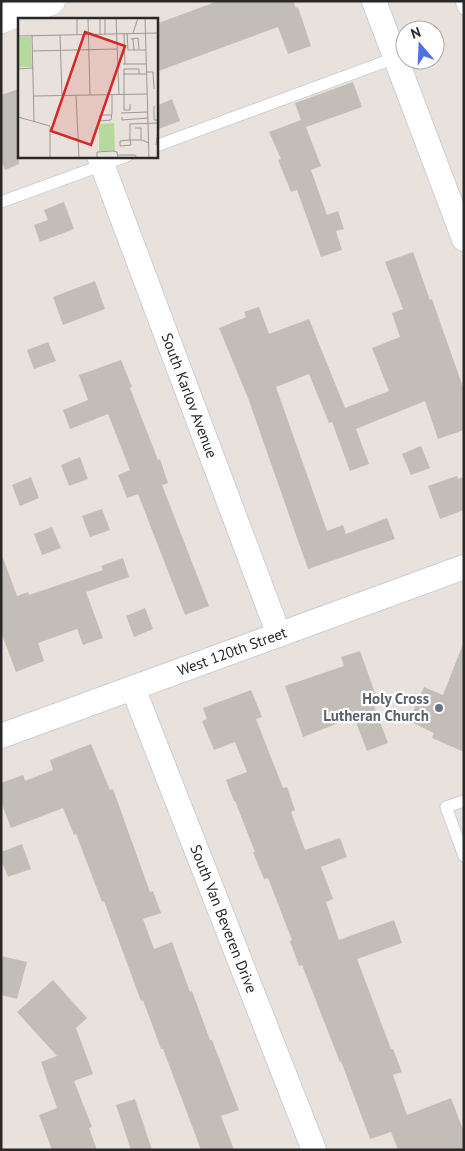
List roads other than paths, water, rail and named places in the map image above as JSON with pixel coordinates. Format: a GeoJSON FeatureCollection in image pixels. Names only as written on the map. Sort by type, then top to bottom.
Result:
{"type":"FeatureCollection","features":[{"type":"Feature","properties":{"kind":"street"},"geometry":{"type":"LineString","coordinates":[[374,1],[395,58]]}},
{"type":"Feature","properties":{"kind":"street"},"geometry":{"type":"LineString","coordinates":[[1,19],[46,6]]}},
{"type":"Feature","properties":{"kind":"street"},"geometry":{"type":"LineString","coordinates":[[400,70],[461,226]]}},
{"type":"Feature","properties":{"kind":"street","name":"South Karlov Avenue"},"geometry":{"type":"LineString","coordinates":[[101,161],[279,635]]}},
{"type":"Feature","properties":{"kind":"street","name":"West 120th Street"},"geometry":{"type":"LineString","coordinates":[[1,736],[464,567]]}},
{"type":"Feature","properties":{"kind":"street","name":"South Van Beveren Drive"},"geometry":{"type":"LineString","coordinates":[[134,688],[314,1150]]}},
{"type":"Feature","properties":{"kind":"lane"},"geometry":{"type":"LineString","coordinates":[[461,1],[464,9]]}},
{"type":"Feature","properties":{"kind":"lane"},"geometry":{"type":"LineString","coordinates":[[158,145],[395,58]]}},
{"type":"Feature","properties":{"kind":"lane"},"geometry":{"type":"LineString","coordinates":[[1,202],[101,161],[117,158]]}},
{"type":"Feature","properties":{"kind":"lane"},"geometry":{"type":"LineString","coordinates":[[464,801],[446,808],[464,856]]}},
{"type":"Feature","properties":{"kind":"place","name":"Holy Cross Lutheran Church"},"geometry":{"type":"Point","coordinates":[439,708]}}]}
